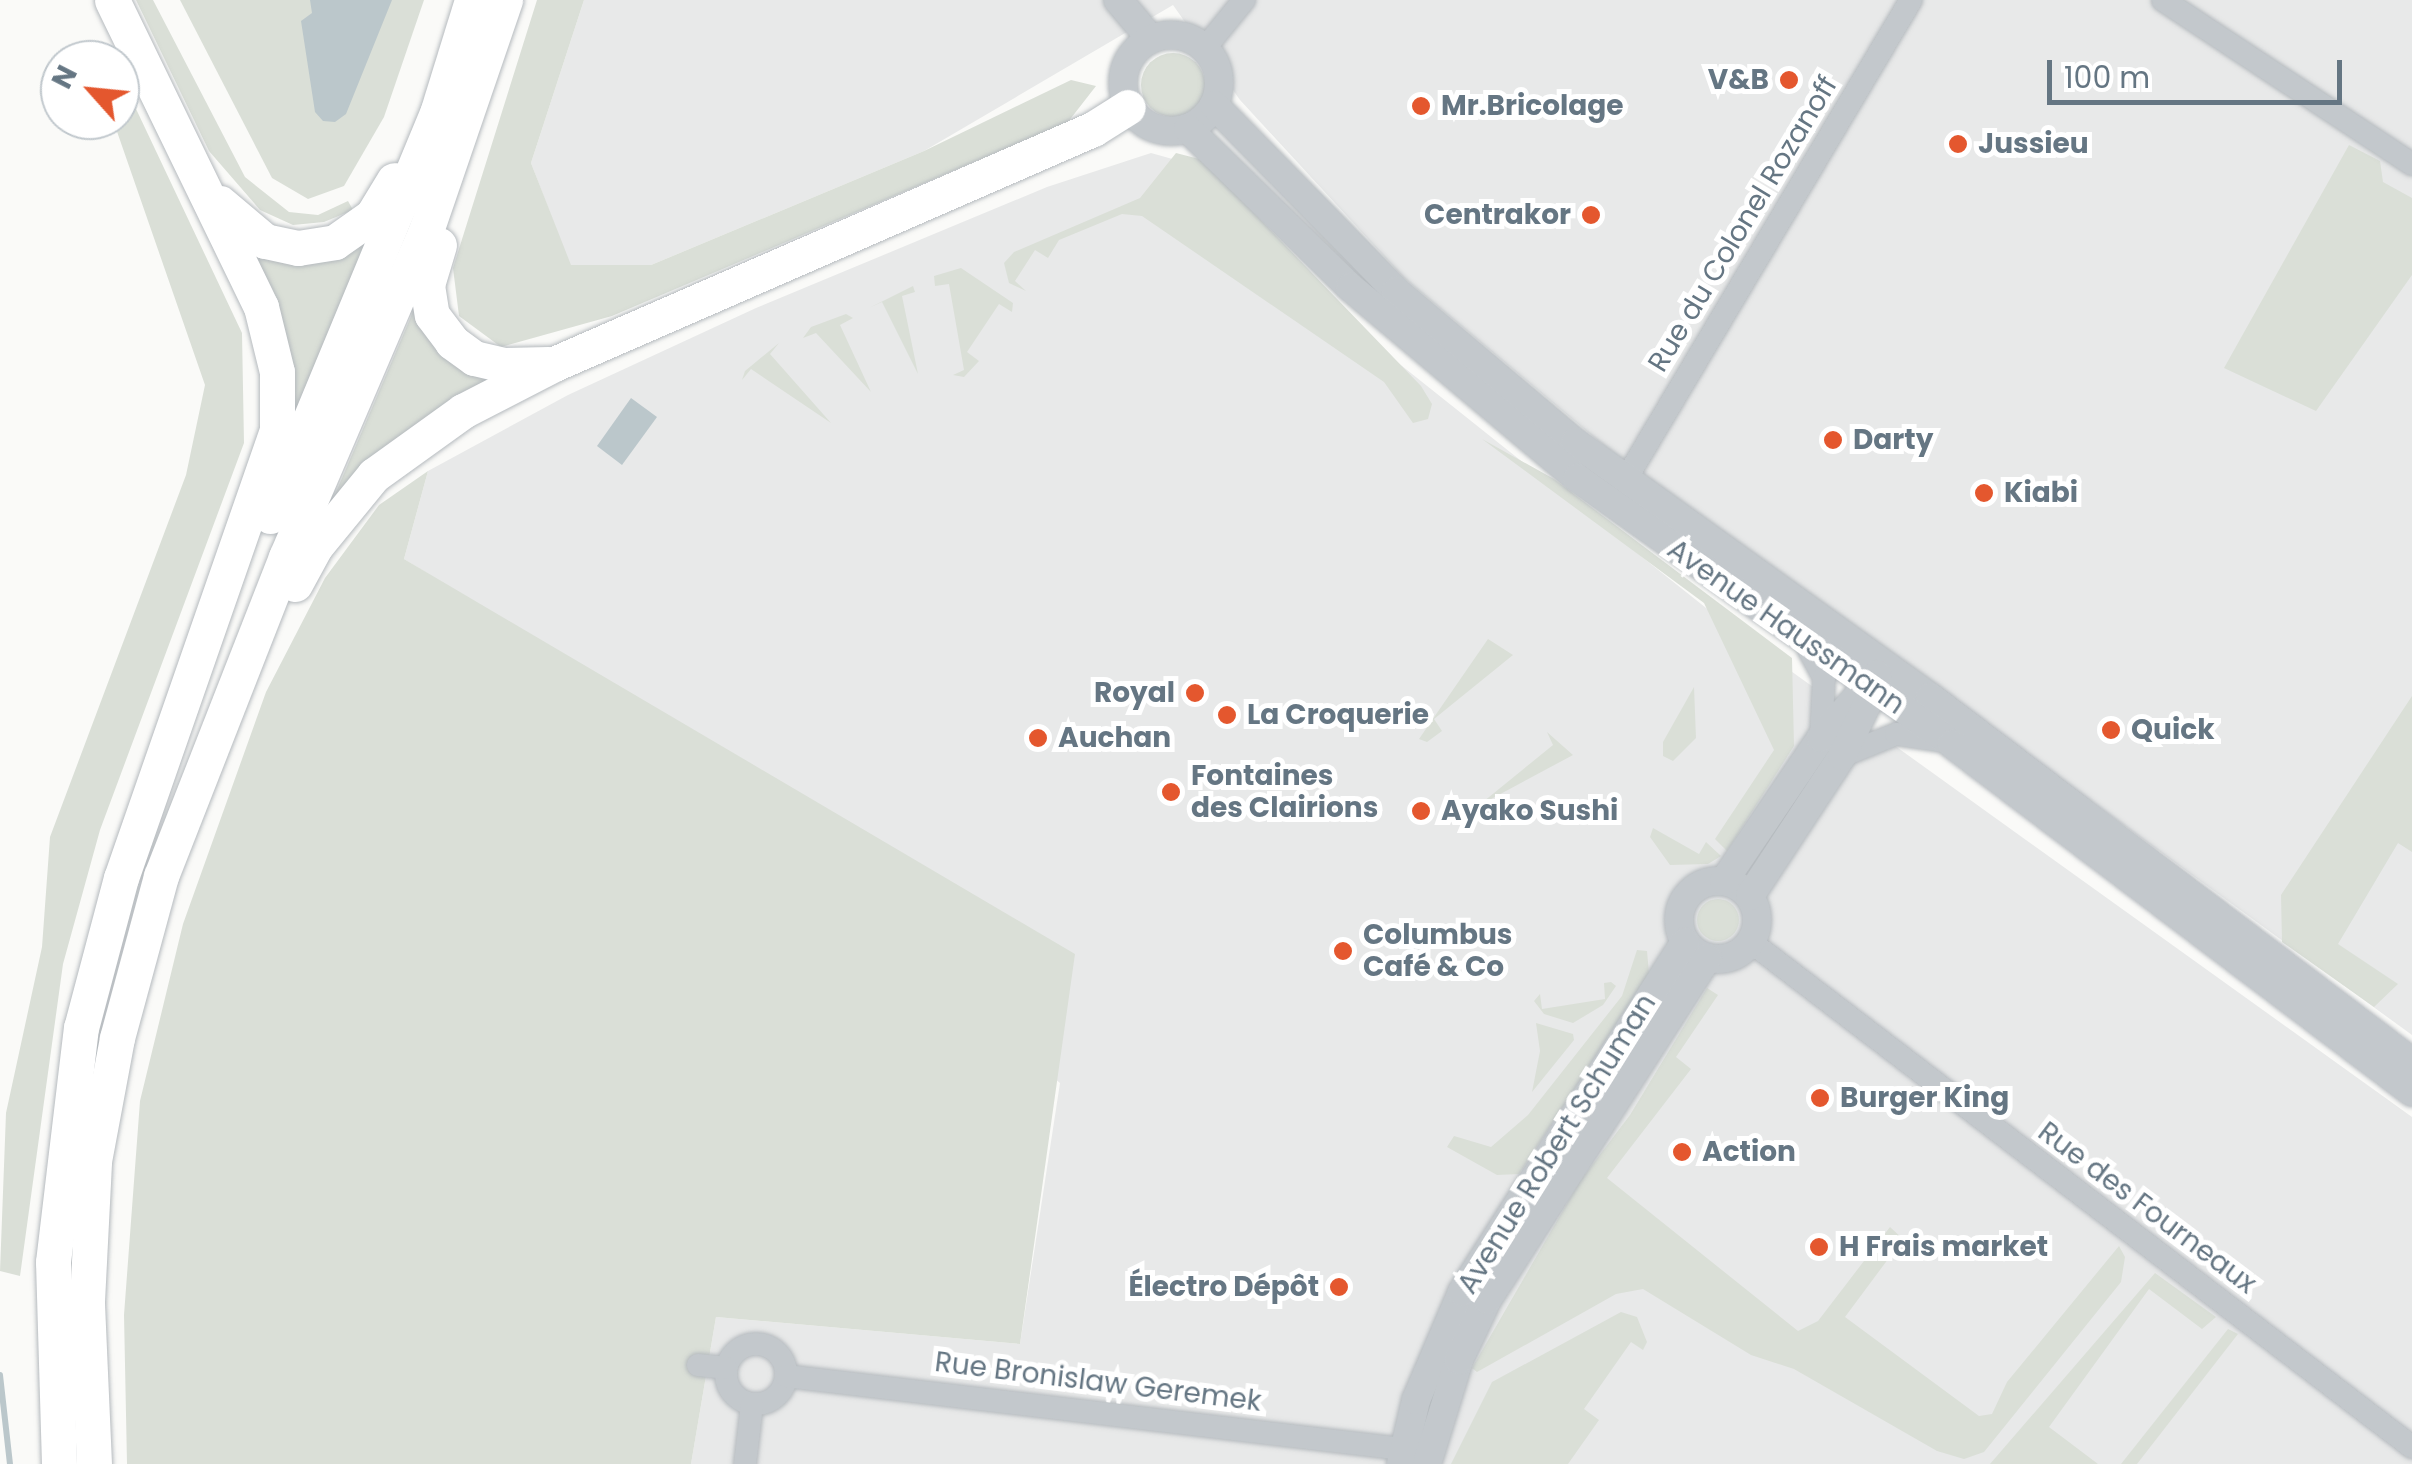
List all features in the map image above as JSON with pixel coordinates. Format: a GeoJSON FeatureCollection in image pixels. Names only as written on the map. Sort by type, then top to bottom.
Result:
{"type":"FeatureCollection","features":[{"type":"Feature","properties":{"kind":"main road"},"geometry":{"type":"LineString","coordinates":[[59,1464],[53,1262],[78,1046],[121,878],[277,430],[276,372],[261,306],[112,0]]}},
{"type":"Feature","properties":{"kind":"main road"},"geometry":{"type":"LineString","coordinates":[[206,187],[265,241],[298,248],[335,242],[372,216],[394,179],[456,0]]}},
{"type":"Feature","properties":{"kind":"main road"},"geometry":{"type":"LineString","coordinates":[[166,756],[399,208],[472,0]]}},
{"type":"Feature","properties":{"kind":"main road"},"geometry":{"type":"LineString","coordinates":[[94,1464],[87,1301],[94,1161],[117,1038],[161,876],[224,711],[427,228],[506,0]]}},
{"type":"Feature","properties":{"kind":"main road"},"geometry":{"type":"LineString","coordinates":[[518,0],[427,285],[432,314],[474,358],[505,366],[554,364]]}},
{"type":"Feature","properties":{"kind":"main road"},"geometry":{"type":"LineString","coordinates":[[224,711],[315,548],[374,475],[448,421],[554,364],[1093,129],[1128,107]]}},
{"type":"Feature","properties":{"kind":"street"},"geometry":{"type":"LineString","coordinates":[[1118,0],[1151,38]]}},
{"type":"Feature","properties":{"kind":"street"},"geometry":{"type":"LineString","coordinates":[[1206,48],[1244,0]]}},
{"type":"Feature","properties":{"kind":"street","name":"Rue du Colonel Rozanoff"},"geometry":{"type":"LineString","coordinates":[[1626,479],[1912,0]]}},
{"type":"Feature","properties":{"kind":"street"},"geometry":{"type":"LineString","coordinates":[[2163,0],[2412,164]]}},
{"type":"Feature","properties":{"kind":"street"},"geometry":{"type":"LineString","coordinates":[[1180,35],[1206,48],[1219,75],[1214,105],[1188,129],[1161,131],[1128,107],[1123,92],[1128,60],[1151,38],[1180,35]]}},
{"type":"Feature","properties":{"kind":"street","name":"Avenue Haussmann"},"geometry":{"type":"LineString","coordinates":[[1214,105],[1396,291],[1952,744],[2412,1092]]}},
{"type":"Feature","properties":{"kind":"street","name":"Avenue Haussmann"},"geometry":{"type":"LineString","coordinates":[[1188,129],[1350,287],[1485,404],[1802,638],[1876,680],[2412,1062]]}},
{"type":"Feature","properties":{"kind":"street"},"geometry":{"type":"LineString","coordinates":[[1750,896],[1831,747],[1824,678],[1802,638]]}},
{"type":"Feature","properties":{"kind":"street"},"geometry":{"type":"LineString","coordinates":[[1724,880],[1831,747],[1876,680]]}},
{"type":"Feature","properties":{"kind":"street"},"geometry":{"type":"LineString","coordinates":[[1831,747],[1896,734],[1952,744]]}},
{"type":"Feature","properties":{"kind":"street"},"geometry":{"type":"LineString","coordinates":[[1724,880],[1750,896],[1758,919],[1751,942],[1732,957],[1696,950],[1678,919],[1686,896],[1706,882],[1724,880]]}},
{"type":"Feature","properties":{"kind":"street","name":"Rue des Fourneaux"},"geometry":{"type":"LineString","coordinates":[[1751,942],[2412,1447]]}},
{"type":"Feature","properties":{"kind":"street","name":"Avenue Robert Schuman"},"geometry":{"type":"LineString","coordinates":[[1410,1459],[1416,1400],[1462,1292],[1696,950]]}},
{"type":"Feature","properties":{"kind":"street"},"geometry":{"type":"LineString","coordinates":[[758,1343],[782,1358],[786,1376],[771,1401],[752,1404],[734,1396],[726,1368],[741,1347],[758,1343]]}},
{"type":"Feature","properties":{"kind":"street"},"geometry":{"type":"LineString","coordinates":[[698,1365],[726,1368]]}},
{"type":"Feature","properties":{"kind":"street","name":"Rue Bronislaw Geremek"},"geometry":{"type":"LineString","coordinates":[[786,1376],[1410,1459]]}},
{"type":"Feature","properties":{"kind":"street"},"geometry":{"type":"LineString","coordinates":[[745,1464],[752,1404]]}},
{"type":"Feature","properties":{"kind":"shaded area"},"geometry":{"type":"Polygon","coordinates":[[[136,0],[153,0],[245,177],[289,212],[318,215],[348,201],[353,210],[324,222],[293,225],[260,210],[209,151],[136,0]]]}},
{"type":"Feature","properties":{"kind":"shaded area"},"geometry":{"type":"Polygon","coordinates":[[[180,0],[424,0],[384,117],[344,186],[308,199],[272,178],[180,0]]]}},
{"type":"Feature","properties":{"kind":"shaded area"},"geometry":{"type":"Polygon","coordinates":[[[310,0],[392,0],[346,114],[335,122],[323,121],[315,112],[301,21],[312,13],[310,0]]]}},
{"type":"Feature","properties":{"kind":"shaded area"},"geometry":{"type":"Polygon","coordinates":[[[537,0],[584,0],[531,163],[571,265],[651,265],[924,151],[1071,80],[1096,86],[1068,122],[612,316],[501,347],[459,316],[453,268],[537,0]]]}},
{"type":"Feature","properties":{"kind":"shaded area"},"geometry":{"type":"Polygon","coordinates":[[[584,0],[2412,0],[2412,1035],[1614,454],[1404,278],[1240,100],[1173,5],[924,151],[651,265],[570,265],[531,163],[584,0]]]}},
{"type":"Feature","properties":{"kind":"shaded area"},"geometry":{"type":"Polygon","coordinates":[[[1173,53],[1196,62],[1205,85],[1196,108],[1173,117],[1150,108],[1141,85],[1150,62],[1173,53]]]}},
{"type":"Feature","properties":{"kind":"shaded area"},"geometry":{"type":"Polygon","coordinates":[[[140,117],[242,333],[244,443],[100,830],[63,964],[20,1276],[0,1271],[6,1113],[42,947],[50,837],[186,475],[205,385],[120,140],[140,140],[140,117]]]}},
{"type":"Feature","properties":{"kind":"shaded area"},"geometry":{"type":"Polygon","coordinates":[[[2349,145],[2380,161],[2383,182],[2412,198],[2412,275],[2316,411],[2224,368],[2349,145]]]}},
{"type":"Feature","properties":{"kind":"shaded area"},"geometry":{"type":"Polygon","coordinates":[[[1151,153],[1208,169],[1392,358],[1735,631],[2412,1117],[2412,1464],[691,1464],[716,1317],[1020,1344],[1060,1083],[522,631],[404,559],[428,471],[568,395],[756,308],[1047,187],[1151,153]]]}},
{"type":"Feature","properties":{"kind":"shaded area"},"geometry":{"type":"Polygon","coordinates":[[[1176,153],[1203,160],[1421,386],[1432,404],[1428,419],[1413,423],[1384,382],[1142,216],[1122,214],[1059,240],[1048,258],[1035,250],[1015,281],[1026,291],[1009,283],[1004,263],[1014,252],[1140,198],[1176,153]]]}},
{"type":"Feature","properties":{"kind":"shaded area"},"geometry":{"type":"Polygon","coordinates":[[[239,232],[373,238],[293,432],[239,232]]]}},
{"type":"Feature","properties":{"kind":"shaded area"},"geometry":{"type":"Polygon","coordinates":[[[961,268],[1013,303],[1012,312],[999,304],[967,352],[979,361],[964,377],[953,375],[964,370],[949,284],[935,286],[934,276],[961,268]]]}},
{"type":"Feature","properties":{"kind":"shaded area"},"geometry":{"type":"Polygon","coordinates":[[[913,286],[915,292],[902,296],[918,374],[882,302],[869,308],[913,286]]]}},
{"type":"Feature","properties":{"kind":"shaded area"},"geometry":{"type":"Polygon","coordinates":[[[415,307],[505,377],[322,525],[415,307]]]}},
{"type":"Feature","properties":{"kind":"shaded area"},"geometry":{"type":"Polygon","coordinates":[[[846,314],[853,318],[840,325],[871,392],[816,333],[803,338],[811,327],[846,314]]]}},
{"type":"Feature","properties":{"kind":"shaded area"},"geometry":{"type":"Polygon","coordinates":[[[779,343],[770,354],[831,423],[751,369],[742,380],[745,371],[779,343]]]}},
{"type":"Feature","properties":{"kind":"shaded area"},"geometry":{"type":"Polygon","coordinates":[[[631,398],[657,417],[622,465],[597,446],[631,398]]]}},
{"type":"Feature","properties":{"kind":"shaded area"},"geometry":{"type":"Polygon","coordinates":[[[1482,439],[1554,479],[1792,658],[1794,746],[1727,851],[1715,839],[1774,750],[1704,603],[1482,439]]]}},
{"type":"Feature","properties":{"kind":"shaded area"},"geometry":{"type":"Polygon","coordinates":[[[428,471],[404,559],[1075,954],[1020,1344],[716,1317],[691,1464],[127,1464],[124,1315],[140,1101],[183,924],[266,692],[325,578],[379,505],[428,471]]]}},
{"type":"Feature","properties":{"kind":"shaded area"},"geometry":{"type":"Polygon","coordinates":[[[1488,639],[1513,655],[1434,719],[1442,731],[1427,742],[1419,739],[1488,639]]]}},
{"type":"Feature","properties":{"kind":"shaded area"},"geometry":{"type":"Polygon","coordinates":[[[1694,687],[1696,738],[1673,761],[1663,756],[1663,742],[1694,687]]]}},
{"type":"Feature","properties":{"kind":"shaded area"},"geometry":{"type":"Polygon","coordinates":[[[2412,696],[2412,852],[2398,843],[2338,944],[2398,984],[2374,1007],[2282,942],[2281,895],[2412,696]]]}},
{"type":"Feature","properties":{"kind":"shaded area"},"geometry":{"type":"Polygon","coordinates":[[[1547,732],[1573,755],[1478,806],[1553,745],[1547,732]]]}},
{"type":"Feature","properties":{"kind":"shaded area"},"geometry":{"type":"Polygon","coordinates":[[[1653,828],[1699,854],[1706,842],[1721,856],[1708,864],[1670,865],[1650,837],[1653,828]]]}},
{"type":"Feature","properties":{"kind":"shaded area"},"geometry":{"type":"Polygon","coordinates":[[[1718,899],[1733,905],[1739,920],[1733,935],[1718,941],[1703,935],[1697,920],[1703,905],[1718,899]]]}},
{"type":"Feature","properties":{"kind":"shaded area"},"geometry":{"type":"Polygon","coordinates":[[[1637,950],[1647,951],[1649,974],[1519,1174],[1497,1175],[1447,1147],[1454,1136],[1491,1147],[1528,1115],[1622,996],[1637,950]]]}},
{"type":"Feature","properties":{"kind":"shaded area"},"geometry":{"type":"Polygon","coordinates":[[[1604,983],[1616,986],[1603,1005],[1573,1023],[1544,1014],[1534,1001],[1540,994],[1542,1009],[1605,999],[1604,983]]]}},
{"type":"Feature","properties":{"kind":"shaded area"},"geometry":{"type":"Polygon","coordinates":[[[1707,988],[1718,995],[1676,1057],[1691,1069],[1607,1178],[1798,1331],[1818,1321],[1890,1227],[1903,1239],[1845,1317],[1979,1416],[1992,1414],[2007,1382],[2119,1246],[2125,1257],[2121,1282],[1984,1452],[1964,1459],[1937,1451],[1794,1369],[1751,1355],[1643,1289],[1616,1294],[1477,1372],[1472,1368],[1580,1181],[1630,1115],[1707,988]]]}},
{"type":"Feature","properties":{"kind":"shaded area"},"geometry":{"type":"Polygon","coordinates":[[[1536,1023],[1573,1034],[1574,1040],[1532,1092],[1540,1051],[1536,1023]]]}},
{"type":"Feature","properties":{"kind":"shaded area"},"geometry":{"type":"Polygon","coordinates":[[[2155,1273],[2216,1317],[2202,1329],[2149,1289],[2049,1427],[2098,1464],[1990,1464],[2155,1273]]]}},
{"type":"Feature","properties":{"kind":"shaded area"},"geometry":{"type":"Polygon","coordinates":[[[1621,1312],[1637,1317],[1647,1342],[1643,1350],[1631,1342],[1584,1409],[1599,1420],[1568,1464],[1451,1464],[1492,1382],[1621,1312]]]}},
{"type":"Feature","properties":{"kind":"shaded area"},"geometry":{"type":"Polygon","coordinates":[[[2228,1329],[2238,1334],[2137,1464],[2121,1464],[2228,1329]]]}},
{"type":"Feature","properties":{"kind":"waterway"},"geometry":{"type":"LineString","coordinates":[[0,1375],[10,1464]]}},
{"type":"Feature","properties":{"kind":"place","name":"V&B"},"geometry":{"type":"Point","coordinates":[1789,80]}},
{"type":"Feature","properties":{"kind":"place","name":"Mr.Bricolage"},"geometry":{"type":"Point","coordinates":[1421,106]}},
{"type":"Feature","properties":{"kind":"place","name":"Jussieu"},"geometry":{"type":"Point","coordinates":[1958,144]}},
{"type":"Feature","properties":{"kind":"place","name":"Centrakor"},"geometry":{"type":"Point","coordinates":[1591,215]}},
{"type":"Feature","properties":{"kind":"place","name":"Darty"},"geometry":{"type":"Point","coordinates":[1833,440]}},
{"type":"Feature","properties":{"kind":"place","name":"Kiabi"},"geometry":{"type":"Point","coordinates":[1984,493]}},
{"type":"Feature","properties":{"kind":"place","name":"Royal"},"geometry":{"type":"Point","coordinates":[1195,693]}},
{"type":"Feature","properties":{"kind":"place","name":"La Croquerie"},"geometry":{"type":"Point","coordinates":[1227,715]}},
{"type":"Feature","properties":{"kind":"place","name":"Quick"},"geometry":{"type":"Point","coordinates":[2111,730]}},
{"type":"Feature","properties":{"kind":"place","name":"Auchan"},"geometry":{"type":"Point","coordinates":[1038,738]}},
{"type":"Feature","properties":{"kind":"place","name":"Fontaines des Clairions"},"geometry":{"type":"Point","coordinates":[1171,792]}},
{"type":"Feature","properties":{"kind":"place","name":"Ayako Sushi"},"geometry":{"type":"Point","coordinates":[1421,811]}},
{"type":"Feature","properties":{"kind":"place","name":"Columbus Café & Co"},"geometry":{"type":"Point","coordinates":[1343,951]}},
{"type":"Feature","properties":{"kind":"place","name":"Burger King"},"geometry":{"type":"Point","coordinates":[1820,1098]}},
{"type":"Feature","properties":{"kind":"place","name":"Action"},"geometry":{"type":"Point","coordinates":[1682,1152]}},
{"type":"Feature","properties":{"kind":"place","name":"H Frais market"},"geometry":{"type":"Point","coordinates":[1819,1247]}},
{"type":"Feature","properties":{"kind":"place","name":"Électro Dépôt"},"geometry":{"type":"Point","coordinates":[1339,1287]}}]}
